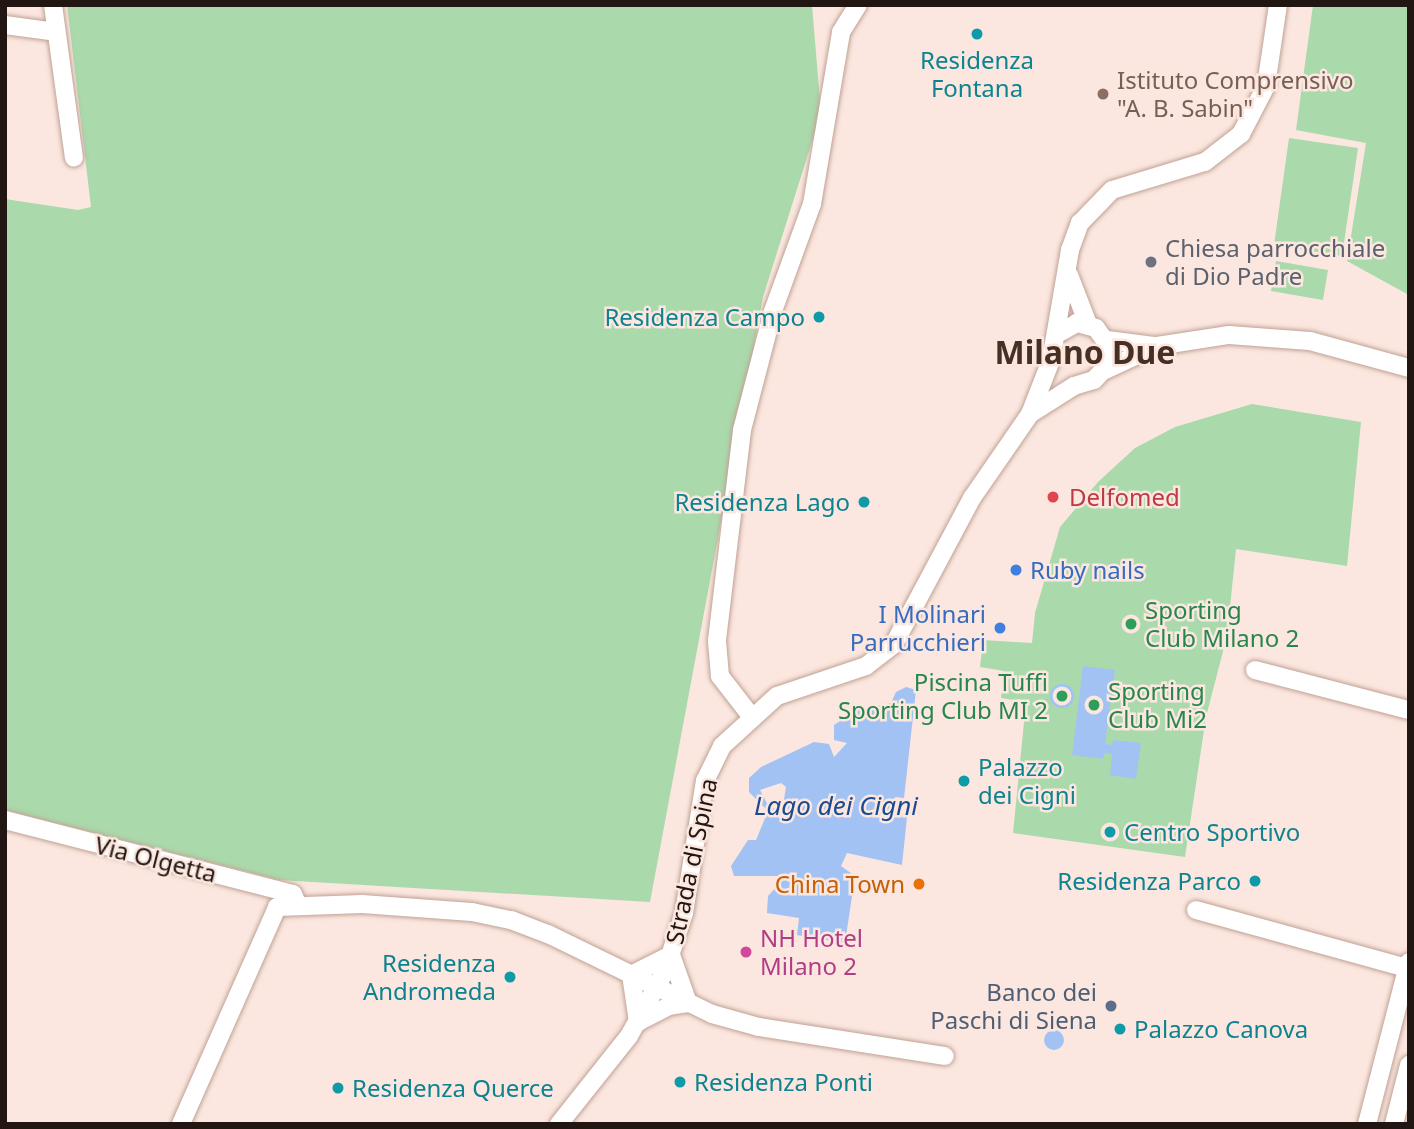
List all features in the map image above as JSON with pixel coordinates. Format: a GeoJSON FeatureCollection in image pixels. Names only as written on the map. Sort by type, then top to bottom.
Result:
{"type":"FeatureCollection","features":[{"type":"Feature","properties":{"kind":"street"},"geometry":{"type":"LineString","coordinates":[[53,5],[74,158]]}},
{"type":"Feature","properties":{"kind":"street"},"geometry":{"type":"LineString","coordinates":[[751,716],[720,676],[716,640],[742,430],[773,311],[812,204],[841,32],[858,5]]}},
{"type":"Feature","properties":{"kind":"street"},"geometry":{"type":"LineString","coordinates":[[1030,414],[1051,360],[1075,233],[1103,195],[1120,186],[1206,162],[1241,134],[1266,86],[1278,5]]}},
{"type":"Feature","properties":{"kind":"street"},"geometry":{"type":"LineString","coordinates":[[5,25],[56,32]]}},
{"type":"Feature","properties":{"kind":"street"},"geometry":{"type":"LineString","coordinates":[[1069,275],[1088,324],[1107,340],[1157,346],[1229,335],[1283,336],[1409,368]]}},
{"type":"Feature","properties":{"kind":"street"},"geometry":{"type":"LineString","coordinates":[[1057,334],[1066,327],[1088,324]]}},
{"type":"Feature","properties":{"kind":"street"},"geometry":{"type":"LineString","coordinates":[[1105,370],[1110,358],[1107,340]]}},
{"type":"Feature","properties":{"kind":"street"},"geometry":{"type":"LineString","coordinates":[[1030,414],[1079,383],[1094,380],[1105,370],[1157,346]]}},
{"type":"Feature","properties":{"kind":"street"},"geometry":{"type":"LineString","coordinates":[[1051,360],[1064,379],[1079,383]]}},
{"type":"Feature","properties":{"kind":"street","name":"Strada di Spina"},"geometry":{"type":"LineString","coordinates":[[559,1124],[638,1022],[657,988],[684,913],[705,781],[722,746],[751,716],[792,689],[866,666],[894,644],[972,498],[1030,414]]}},
{"type":"Feature","properties":{"kind":"street"},"geometry":{"type":"LineString","coordinates":[[1255,670],[1409,710]]}},
{"type":"Feature","properties":{"kind":"street","name":"Via Olgetta"},"geometry":{"type":"LineString","coordinates":[[5,820],[293,894],[298,906]]}},
{"type":"Feature","properties":{"kind":"street"},"geometry":{"type":"LineString","coordinates":[[181,1124],[277,907],[362,904],[472,912],[511,920],[688,1003],[760,1027],[946,1056]]}},
{"type":"Feature","properties":{"kind":"street"},"geometry":{"type":"LineString","coordinates":[[1196,910],[1408,967],[1367,1124]]}},
{"type":"Feature","properties":{"kind":"street"},"geometry":{"type":"LineString","coordinates":[[631,975],[671,955],[688,1003]]}},
{"type":"Feature","properties":{"kind":"street"},"geometry":{"type":"LineString","coordinates":[[631,975],[638,1022],[669,1006],[688,1003]]}},
{"type":"Feature","properties":{"kind":"street"},"geometry":{"type":"LineString","coordinates":[[1394,1124],[1409,1065]]}},
{"type":"Feature","properties":{"kind":"green space"},"geometry":{"type":"Polygon","coordinates":[[[67,5],[812,5],[821,113],[763,297],[650,902],[279,880],[5,810],[5,199],[78,210],[91,207],[67,5]]]}},
{"type":"Feature","properties":{"kind":"green space"},"geometry":{"type":"Polygon","coordinates":[[[1313,5],[1409,5],[1407,294],[1347,261],[1366,143],[1296,130],[1313,5]]]}},
{"type":"Feature","properties":{"kind":"green space"},"geometry":{"type":"Polygon","coordinates":[[[1289,138],[1358,148],[1342,256],[1274,245],[1289,138]]]}},
{"type":"Feature","properties":{"kind":"green space"},"geometry":{"type":"Polygon","coordinates":[[[1276,261],[1328,270],[1323,300],[1271,291],[1276,261]]]}},
{"type":"Feature","properties":{"kind":"green space","name":"Sporting Club Milano 2"},"geometry":{"type":"Polygon","coordinates":[[[1252,404],[1361,422],[1347,566],[1236,549],[1227,636],[1206,717],[1185,857],[1013,833],[1026,702],[1001,698],[1004,671],[980,667],[983,640],[1032,643],[1035,613],[1060,527],[1098,482],[1135,448],[1175,427],[1252,404]]]}},
{"type":"Feature","properties":{"kind":"water","name":"Sporting Club Mi2"},"geometry":{"type":"Polygon","coordinates":[[[1083,666],[1115,670],[1105,744],[1112,745],[1113,740],[1141,743],[1136,779],[1110,775],[1112,754],[1104,753],[1103,759],[1072,755],[1083,666]]]}},
{"type":"Feature","properties":{"kind":"water","name":"Piscina Tuffi Sporting Club MI 2"},"geometry":{"type":"Polygon","coordinates":[[[1062,684],[1071,687],[1074,696],[1071,705],[1062,708],[1053,705],[1050,696],[1053,687],[1062,684]]]}},
{"type":"Feature","properties":{"kind":"water","name":"Lago dei Cigni"},"geometry":{"type":"Polygon","coordinates":[[[906,687],[916,690],[904,798],[895,797],[893,815],[907,817],[902,865],[847,853],[841,866],[855,876],[845,943],[797,935],[799,918],[767,913],[768,896],[778,885],[777,876],[734,876],[731,866],[748,840],[756,840],[768,811],[749,792],[749,778],[761,767],[814,742],[829,744],[834,757],[847,743],[834,740],[834,725],[859,709],[891,703],[896,692],[906,687]],[[781,783],[760,790],[770,809],[783,806],[786,787],[781,783]]]}},
{"type":"Feature","properties":{"kind":"water"},"geometry":{"type":"Polygon","coordinates":[[[1054,1030],[1061,1033],[1064,1040],[1061,1047],[1054,1050],[1047,1047],[1044,1040],[1047,1033],[1054,1030]]]}},
{"type":"Feature","properties":{"kind":"place","name":"Residenza Fontana"},"geometry":{"type":"Point","coordinates":[977,34]}},
{"type":"Feature","properties":{"kind":"place","name":"Istituto Comprensivo \"A. B. Sabin\""},"geometry":{"type":"Point","coordinates":[1103,94]}},
{"type":"Feature","properties":{"kind":"place","name":"Chiesa parrocchiale di Dio Padre"},"geometry":{"type":"Point","coordinates":[1151,262]}},
{"type":"Feature","properties":{"kind":"place","name":"Residenza Campo"},"geometry":{"type":"Point","coordinates":[819,317]}},
{"type":"Feature","properties":{"kind":"place","name":"Delfomed"},"geometry":{"type":"Point","coordinates":[1053,497]}},
{"type":"Feature","properties":{"kind":"place","name":"Residenza Lago"},"geometry":{"type":"Point","coordinates":[864,502]}},
{"type":"Feature","properties":{"kind":"place","name":"Ruby nails"},"geometry":{"type":"Point","coordinates":[1016,570]}},
{"type":"Feature","properties":{"kind":"place","name":"Sporting Club Milano 2"},"geometry":{"type":"Point","coordinates":[1131,624]}},
{"type":"Feature","properties":{"kind":"place","name":"I Molinari Parrucchieri"},"geometry":{"type":"Point","coordinates":[1000,628]}},
{"type":"Feature","properties":{"kind":"place","name":"Piscina Tuffi Sporting Club MI 2"},"geometry":{"type":"Point","coordinates":[1062,696]}},
{"type":"Feature","properties":{"kind":"place","name":"Sporting Club Mi2"},"geometry":{"type":"Point","coordinates":[1094,705]}},
{"type":"Feature","properties":{"kind":"place","name":"Palazzo dei Cigni"},"geometry":{"type":"Point","coordinates":[964,781]}},
{"type":"Feature","properties":{"kind":"place","name":"Centro Sportivo"},"geometry":{"type":"Point","coordinates":[1110,832]}},
{"type":"Feature","properties":{"kind":"place","name":"Residenza Parco"},"geometry":{"type":"Point","coordinates":[1255,881]}},
{"type":"Feature","properties":{"kind":"place","name":"China Town"},"geometry":{"type":"Point","coordinates":[919,884]}},
{"type":"Feature","properties":{"kind":"place","name":"NH Hotel Milano 2"},"geometry":{"type":"Point","coordinates":[746,952]}},
{"type":"Feature","properties":{"kind":"place","name":"Residenza Andromeda"},"geometry":{"type":"Point","coordinates":[510,977]}},
{"type":"Feature","properties":{"kind":"place","name":"Banco dei Paschi di Siena"},"geometry":{"type":"Point","coordinates":[1111,1006]}},
{"type":"Feature","properties":{"kind":"place","name":"Palazzo Canova"},"geometry":{"type":"Point","coordinates":[1120,1029]}},
{"type":"Feature","properties":{"kind":"place","name":"Residenza Ponti"},"geometry":{"type":"Point","coordinates":[680,1082]}},
{"type":"Feature","properties":{"kind":"place","name":"Residenza Querce"},"geometry":{"type":"Point","coordinates":[338,1088]}},
{"type":"Feature","properties":{"kind":"district","name":"Milano Due"},"geometry":{"type":"Point","coordinates":[1085,352]}}]}
